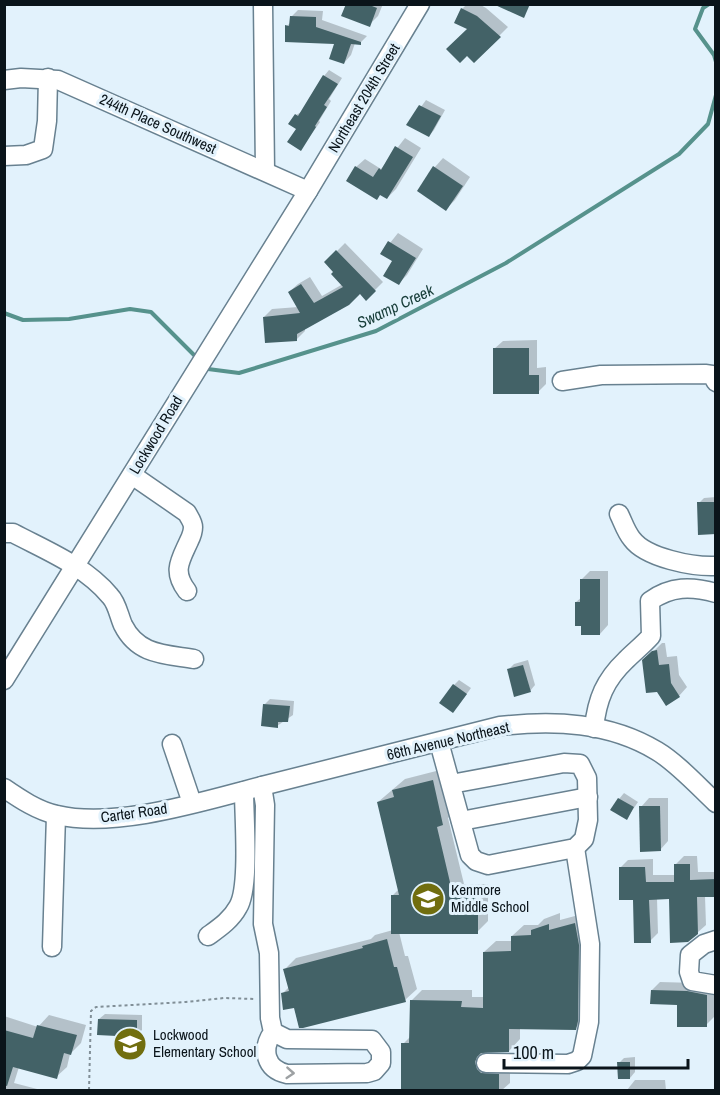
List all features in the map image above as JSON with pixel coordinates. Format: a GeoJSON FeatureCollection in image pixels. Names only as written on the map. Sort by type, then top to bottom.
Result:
{"type":"FeatureCollection","features":[{"type":"Feature","properties":{"kind":"street"},"geometry":{"type":"LineString","coordinates":[[263,4],[265,171]]}},
{"type":"Feature","properties":{"kind":"street","name":"Northeast 204th Street"},"geometry":{"type":"LineString","coordinates":[[308,191],[420,4]]}},
{"type":"Feature","properties":{"kind":"street"},"geometry":{"type":"LineString","coordinates":[[4,156],[26,154],[43,149],[47,121],[48,78]]}},
{"type":"Feature","properties":{"kind":"street","name":"244th Place Southwest"},"geometry":{"type":"LineString","coordinates":[[4,80],[48,78],[58,80],[308,191]]}},
{"type":"Feature","properties":{"kind":"street","name":"Lockwood Road"},"geometry":{"type":"LineString","coordinates":[[4,680],[308,191]]}},
{"type":"Feature","properties":{"kind":"street"},"geometry":{"type":"LineString","coordinates":[[562,381],[601,375],[705,374],[712,375],[716,382]]}},
{"type":"Feature","properties":{"kind":"street"},"geometry":{"type":"LineString","coordinates":[[132,475],[187,513],[190,519],[193,527],[191,536],[178,565],[177,575],[187,591]]}},
{"type":"Feature","properties":{"kind":"street"},"geometry":{"type":"LineString","coordinates":[[619,514],[632,540],[647,550],[675,562],[716,566]]}},
{"type":"Feature","properties":{"kind":"street"},"geometry":{"type":"LineString","coordinates":[[4,533],[13,533],[76,566],[111,597],[129,635],[139,645],[149,651],[194,658]]}},
{"type":"Feature","properties":{"kind":"street"},"geometry":{"type":"LineString","coordinates":[[594,728],[600,694],[615,672],[651,636],[650,601],[662,592],[676,589],[692,588],[716,593]]}},
{"type":"Feature","properties":{"kind":"street","name":"66th Avenue Northeast"},"geometry":{"type":"LineString","coordinates":[[265,785],[500,726],[537,722],[579,724],[619,733],[658,751],[716,803]]}},
{"type":"Feature","properties":{"kind":"street"},"geometry":{"type":"LineString","coordinates":[[439,742],[470,855],[476,861],[488,866],[575,848],[584,839],[588,820],[587,778],[580,764],[564,763],[451,784]]}},
{"type":"Feature","properties":{"kind":"street"},"geometry":{"type":"LineString","coordinates":[[172,744],[192,803]]}},
{"type":"Feature","properties":{"kind":"street"},"geometry":{"type":"LineString","coordinates":[[265,785],[263,924],[269,953],[269,999],[273,1032],[267,1041],[268,1063],[278,1072],[287,1074],[367,1073],[374,1071],[381,1063],[381,1052],[372,1040],[287,1039],[273,1032]]}},
{"type":"Feature","properties":{"kind":"street","name":"Carter Road"},"geometry":{"type":"LineString","coordinates":[[4,788],[27,803],[56,815],[111,818],[140,815],[265,785]]}},
{"type":"Feature","properties":{"kind":"street"},"geometry":{"type":"LineString","coordinates":[[208,936],[226,923],[239,907],[245,890],[244,791]]}},
{"type":"Feature","properties":{"kind":"street"},"geometry":{"type":"LineString","coordinates":[[461,821],[588,797]]}},
{"type":"Feature","properties":{"kind":"street"},"geometry":{"type":"LineString","coordinates":[[52,947],[56,815]]}},
{"type":"Feature","properties":{"kind":"street"},"geometry":{"type":"LineString","coordinates":[[486,1063],[568,1064],[577,1061],[582,1056],[589,1022],[590,944],[575,848]]}},
{"type":"Feature","properties":{"kind":"street"},"geometry":{"type":"LineString","coordinates":[[716,940],[704,944],[690,955],[689,972],[692,981],[716,985]]}},
{"type":"Feature","properties":{"kind":"path"},"geometry":{"type":"LineString","coordinates":[[89,1090],[91,1011],[96,1007],[224,998],[269,999]]}},
{"type":"Feature","properties":{"kind":"building"},"geometry":{"type":"Polygon","coordinates":[[[346,4],[367,4],[377,8],[370,27],[341,16],[346,4]]]}},
{"type":"Feature","properties":{"kind":"building"},"geometry":{"type":"Polygon","coordinates":[[[493,4],[530,4],[524,18],[493,4]]]}},
{"type":"Feature","properties":{"kind":"building"},"geometry":{"type":"Polygon","coordinates":[[[461,8],[477,16],[501,37],[474,63],[467,56],[460,63],[446,49],[467,29],[454,23],[461,8]]]}},
{"type":"Feature","properties":{"kind":"building"},"geometry":{"type":"Polygon","coordinates":[[[290,16],[316,17],[316,27],[361,42],[361,45],[351,44],[344,64],[329,59],[334,44],[285,42],[285,25],[289,26],[290,16]]]}},
{"type":"Feature","properties":{"kind":"building"},"geometry":{"type":"Polygon","coordinates":[[[323,75],[338,84],[324,105],[327,107],[301,151],[287,142],[296,129],[288,124],[295,114],[298,116],[323,75]]]}},
{"type":"Feature","properties":{"kind":"building"},"geometry":{"type":"Polygon","coordinates":[[[419,105],[441,116],[429,137],[406,125],[419,105]]]}},
{"type":"Feature","properties":{"kind":"building"},"geometry":{"type":"Polygon","coordinates":[[[395,146],[413,157],[387,199],[380,195],[377,200],[346,181],[355,166],[373,177],[379,168],[381,170],[395,146]]]}},
{"type":"Feature","properties":{"kind":"building"},"geometry":{"type":"Polygon","coordinates":[[[433,166],[463,186],[446,211],[417,191],[433,166]]]}},
{"type":"Feature","properties":{"kind":"building"},"geometry":{"type":"Polygon","coordinates":[[[388,241],[416,258],[399,285],[383,276],[392,261],[380,254],[388,241]]]}},
{"type":"Feature","properties":{"kind":"building"},"geometry":{"type":"Polygon","coordinates":[[[336,250],[376,291],[366,301],[360,294],[349,305],[297,334],[297,341],[265,343],[263,317],[300,313],[288,292],[301,284],[314,303],[343,287],[324,262],[336,250]]]}},
{"type":"Feature","properties":{"kind":"building"},"geometry":{"type":"Polygon","coordinates":[[[493,348],[529,348],[529,375],[539,375],[539,394],[493,394],[493,348]]]}},
{"type":"Feature","properties":{"kind":"building"},"geometry":{"type":"Polygon","coordinates":[[[697,502],[716,502],[716,534],[698,535],[697,502]]]}},
{"type":"Feature","properties":{"kind":"building"},"geometry":{"type":"Polygon","coordinates":[[[580,579],[600,579],[600,635],[581,635],[581,626],[575,626],[575,602],[580,602],[580,579]]]}},
{"type":"Feature","properties":{"kind":"building"},"geometry":{"type":"Polygon","coordinates":[[[657,650],[659,665],[669,664],[671,683],[680,697],[666,706],[657,692],[646,693],[642,660],[652,651],[657,650]]]}},
{"type":"Feature","properties":{"kind":"building"},"geometry":{"type":"Polygon","coordinates":[[[523,665],[531,692],[514,697],[507,669],[523,665]]]}},
{"type":"Feature","properties":{"kind":"building"},"geometry":{"type":"Polygon","coordinates":[[[453,684],[467,694],[453,713],[439,703],[453,684]]]}},
{"type":"Feature","properties":{"kind":"building"},"geometry":{"type":"Polygon","coordinates":[[[263,704],[290,706],[288,722],[278,722],[278,728],[261,726],[263,704]]]}},
{"type":"Feature","properties":{"kind":"building"},"geometry":{"type":"Polygon","coordinates":[[[433,780],[443,825],[437,827],[453,895],[478,895],[478,934],[391,934],[391,895],[399,895],[377,802],[394,797],[392,790],[433,780]]]}},
{"type":"Feature","properties":{"kind":"building"},"geometry":{"type":"Polygon","coordinates":[[[618,798],[634,807],[627,820],[610,810],[618,798]]]}},
{"type":"Feature","properties":{"kind":"building"},"geometry":{"type":"Polygon","coordinates":[[[639,806],[660,806],[661,851],[640,852],[639,806]]]}},
{"type":"Feature","properties":{"kind":"building"},"geometry":{"type":"Polygon","coordinates":[[[674,864],[690,864],[690,880],[716,879],[716,897],[697,897],[698,934],[688,942],[670,943],[669,899],[649,900],[651,943],[634,943],[633,900],[619,900],[619,867],[645,867],[646,882],[674,882],[674,864]]]}},
{"type":"Feature","properties":{"kind":"building"},"geometry":{"type":"Polygon","coordinates":[[[575,923],[579,945],[576,1030],[509,1029],[509,1052],[481,1053],[475,1062],[481,1073],[499,1074],[499,1090],[401,1090],[401,1043],[409,1043],[410,1000],[462,1001],[461,1007],[483,1008],[483,952],[511,951],[511,936],[531,935],[531,930],[549,924],[549,930],[575,923]]]}},
{"type":"Feature","properties":{"kind":"building"},"geometry":{"type":"Polygon","coordinates":[[[387,939],[406,1002],[303,1028],[299,1028],[294,1008],[283,1010],[281,993],[289,991],[283,969],[363,948],[362,946],[387,939]]]}},
{"type":"Feature","properties":{"kind":"building"},"geometry":{"type":"Polygon","coordinates":[[[651,990],[687,991],[707,995],[707,1027],[677,1027],[677,1005],[650,1004],[651,990]]]}},
{"type":"Feature","properties":{"kind":"building"},"geometry":{"type":"Polygon","coordinates":[[[98,1019],[137,1020],[137,1037],[97,1035],[98,1019]]]}},
{"type":"Feature","properties":{"kind":"building"},"geometry":{"type":"Polygon","coordinates":[[[37,1025],[77,1035],[71,1055],[64,1053],[57,1079],[13,1067],[7,1086],[4,1085],[4,1030],[33,1038],[37,1025]]]}},
{"type":"Feature","properties":{"kind":"building"},"geometry":{"type":"Polygon","coordinates":[[[617,1062],[630,1062],[630,1079],[618,1079],[617,1062]]]}},
{"type":"Feature","properties":{"kind":"waterway","name":"Swamp Creek"},"geometry":{"type":"LineString","coordinates":[[709,4],[703,8],[695,29],[714,55],[716,62]]}},
{"type":"Feature","properties":{"kind":"waterway","name":"Swamp Creek"},"geometry":{"type":"LineString","coordinates":[[205,366],[208,369],[239,373],[376,331],[506,263],[679,154],[708,124],[716,95]]}},
{"type":"Feature","properties":{"kind":"waterway","name":"Swamp Creek"},"geometry":{"type":"LineString","coordinates":[[4,313],[23,320],[69,319],[130,309],[151,312],[198,359]]}},
{"type":"Feature","properties":{"kind":"place","name":"Kenmore Middle School"},"geometry":{"type":"Point","coordinates":[428,899]}},
{"type":"Feature","properties":{"kind":"place","name":"Lockwood Elementary School"},"geometry":{"type":"Point","coordinates":[130,1044]}}]}
